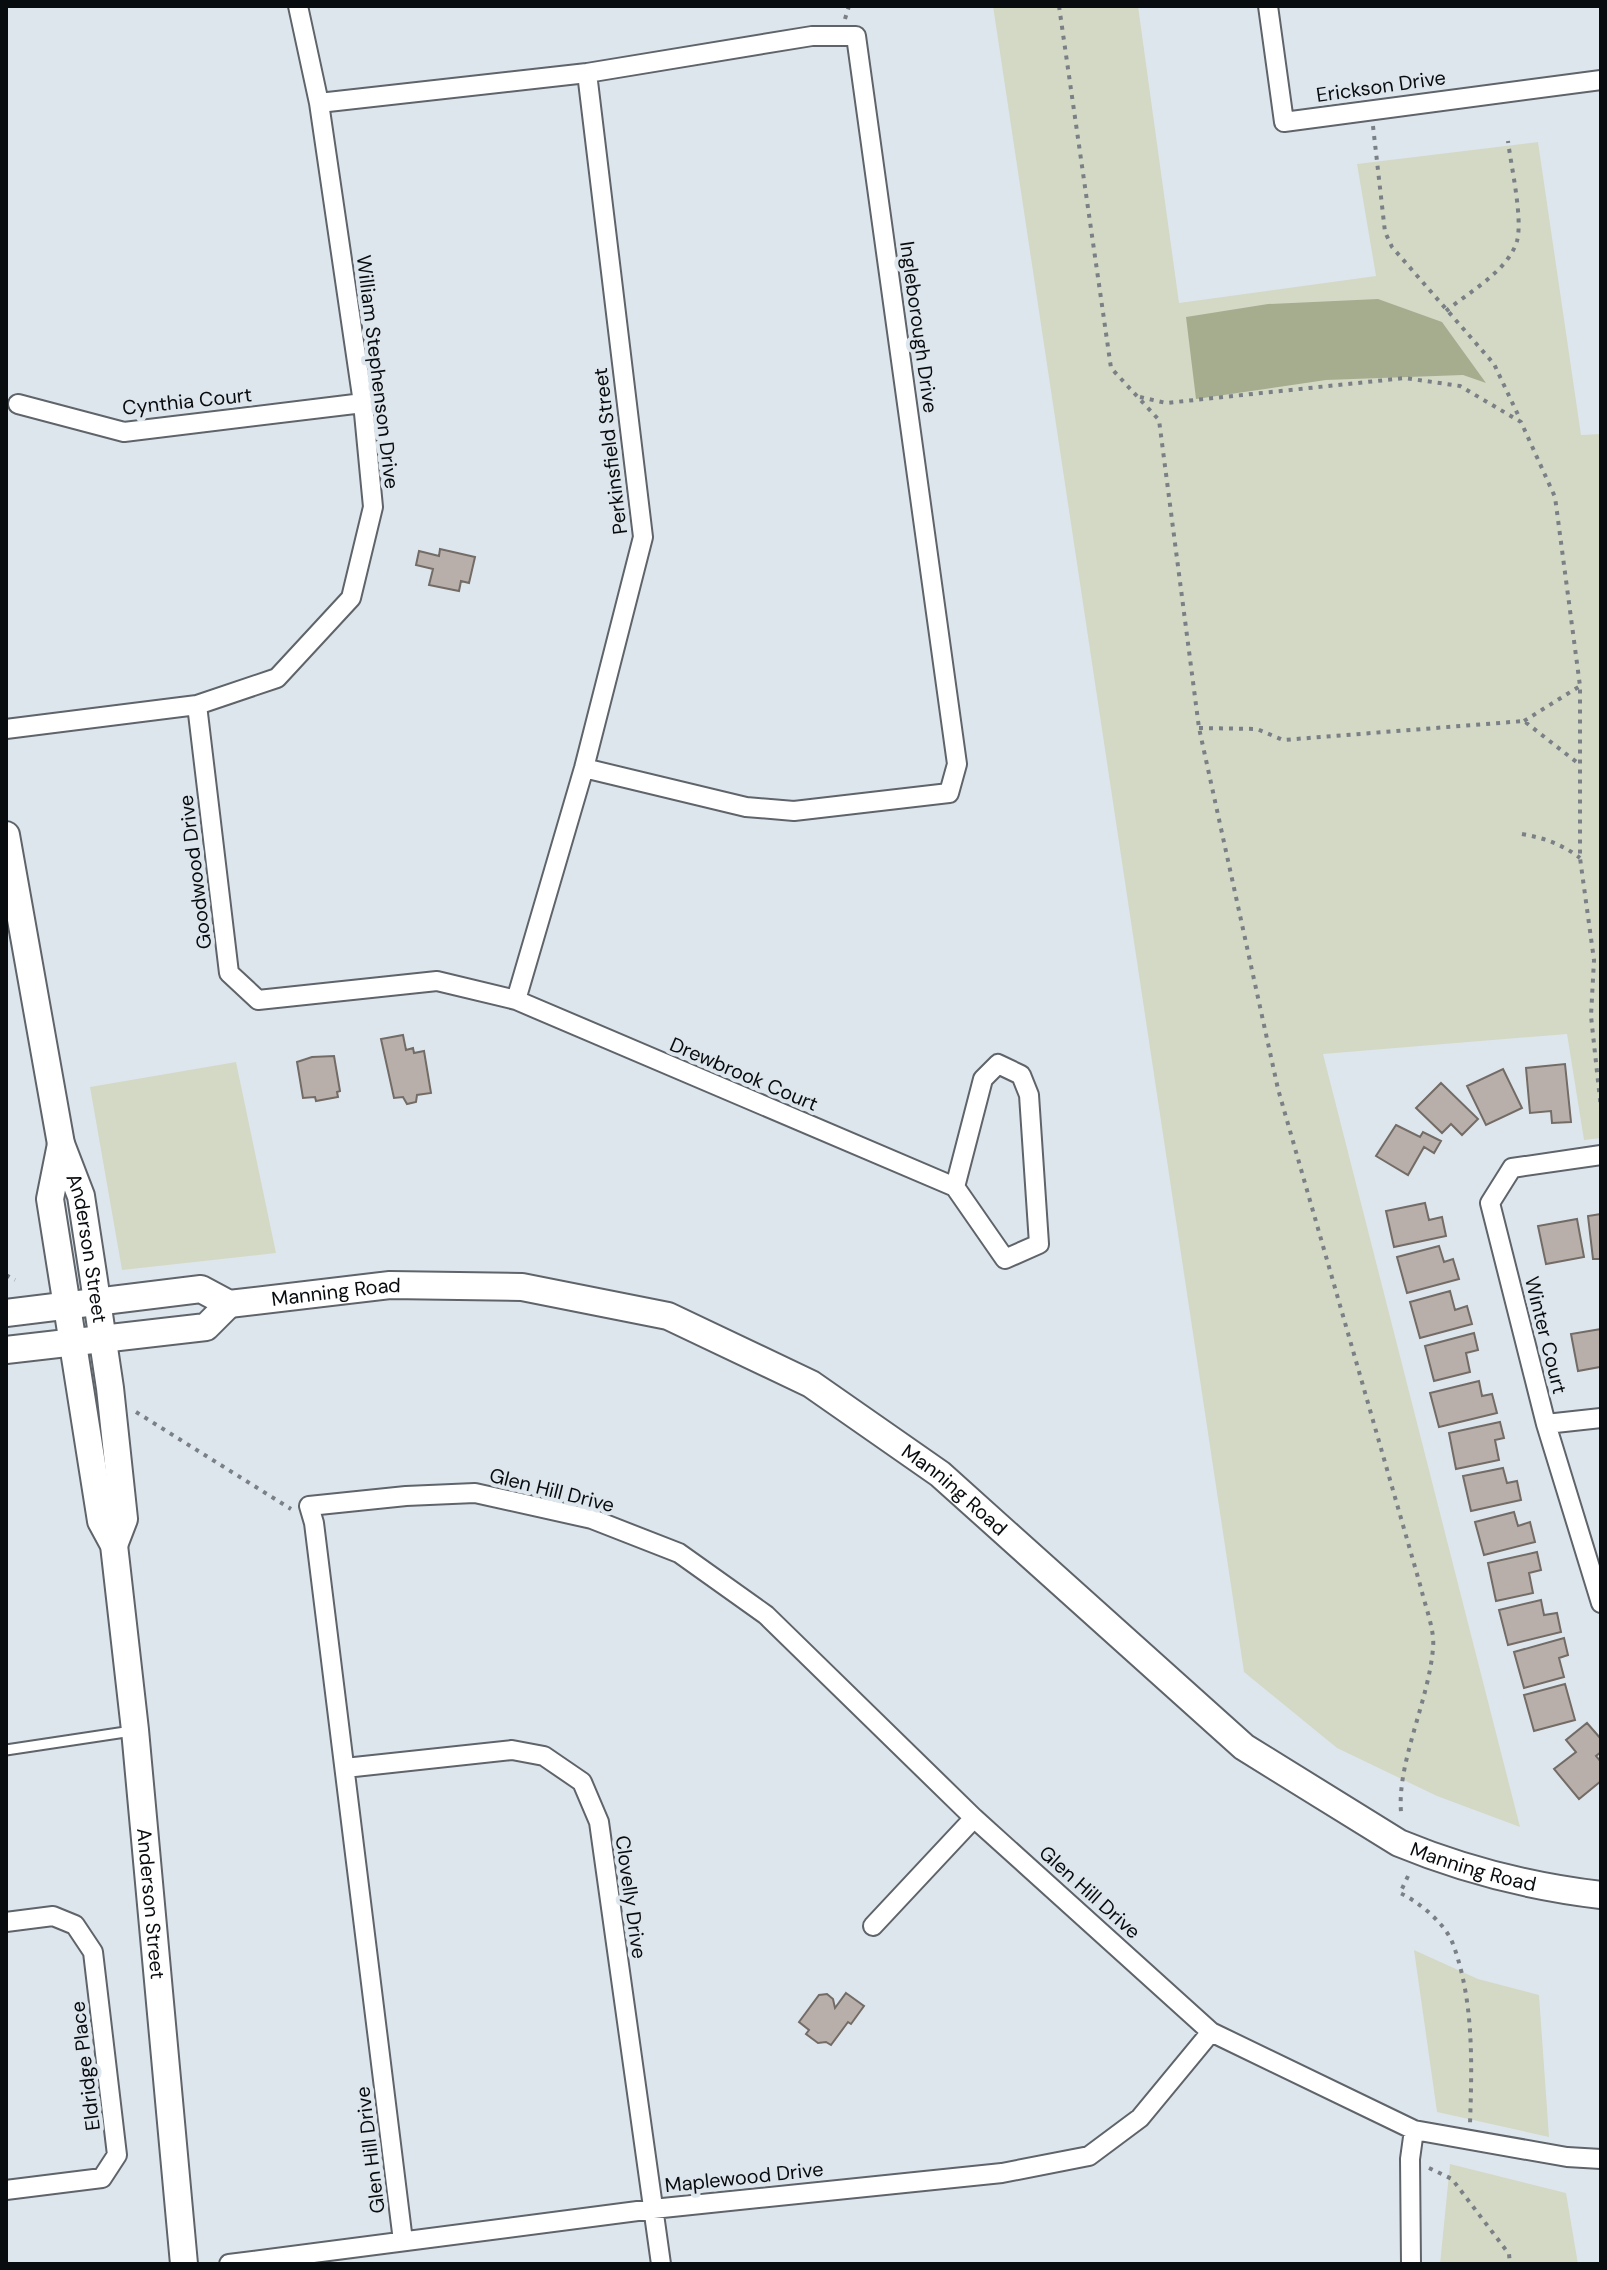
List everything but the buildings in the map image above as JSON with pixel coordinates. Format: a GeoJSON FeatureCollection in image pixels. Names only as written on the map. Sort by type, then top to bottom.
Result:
{"type":"FeatureCollection","features":[{"type":"Feature","properties":{"kind":"main road","name":"Anderson Street"},"geometry":{"type":"LineString","coordinates":[[6,835],[61,1144],[81,1196],[97,1300],[124,1519],[114,1545]]}},
{"type":"Feature","properties":{"kind":"main road","name":"Anderson Street"},"geometry":{"type":"LineString","coordinates":[[61,1144],[50,1199],[101,1521],[114,1545],[135,1730],[184,2264]]}},
{"type":"Feature","properties":{"kind":"main road","name":"Manning Road"},"geometry":{"type":"LineString","coordinates":[[6,1313],[201,1289],[229,1304],[390,1285],[522,1287],[668,1316],[811,1384],[940,1474],[1244,1747],[1399,1843],[1490,1873],[1601,1895]]}},
{"type":"Feature","properties":{"kind":"main road"},"geometry":{"type":"LineString","coordinates":[[6,1350],[206,1327],[229,1304]]}},
{"type":"Feature","properties":{"kind":"street","name":"William Stephenson Drive"},"geometry":{"type":"LineString","coordinates":[[6,729],[197,705],[277,678],[351,598],[373,507],[363,403],[319,103],[298,6]]}},
{"type":"Feature","properties":{"kind":"street","name":"Erickson Drive"},"geometry":{"type":"LineString","coordinates":[[1268,6],[1284,122],[1601,80]]}},
{"type":"Feature","properties":{"kind":"street","name":"Ingleborough Drive"},"geometry":{"type":"LineString","coordinates":[[319,103],[587,73],[812,36],[856,36],[957,764],[949,793],[794,811],[746,807],[584,768]]}},
{"type":"Feature","properties":{"kind":"street","name":"Perkinsfield Street"},"geometry":{"type":"LineString","coordinates":[[516,1000],[584,768],[643,537],[587,73]]}},
{"type":"Feature","properties":{"kind":"street","name":"Cynthia Court"},"geometry":{"type":"LineString","coordinates":[[18,404],[124,432],[363,403]]}},
{"type":"Feature","properties":{"kind":"street","name":"Goodwood Drive"},"geometry":{"type":"LineString","coordinates":[[197,705],[229,973],[258,1000],[437,981],[516,1000]]}},
{"type":"Feature","properties":{"kind":"street","name":"Drewbrook Court"},"geometry":{"type":"LineString","coordinates":[[516,1000],[955,1187]]}},
{"type":"Feature","properties":{"kind":"street"},"geometry":{"type":"LineString","coordinates":[[998,1064],[1021,1075],[1029,1095],[1039,1244],[1005,1259],[955,1187],[983,1079],[998,1064]]}},
{"type":"Feature","properties":{"kind":"street","name":"Winter Court"},"geometry":{"type":"LineString","coordinates":[[1601,1155],[1512,1168],[1490,1203],[1546,1424],[1601,1603]]}},
{"type":"Feature","properties":{"kind":"street"},"geometry":{"type":"LineString","coordinates":[[1546,1424],[1601,1418]]}},
{"type":"Feature","properties":{"kind":"street","name":"Glen Hill Drive"},"geometry":{"type":"LineString","coordinates":[[403,2241],[314,1523],[309,1506],[406,1496],[475,1493],[592,1519],[679,1553],[766,1615],[974,1818],[1211,2032],[1414,2130],[1567,2157],[1601,2159]]}},
{"type":"Feature","properties":{"kind":"street","name":"Clovelly Drive"},"geometry":{"type":"LineString","coordinates":[[345,1768],[512,1750],[544,1756],[582,1782],[599,1822],[661,2264]]}},
{"type":"Feature","properties":{"kind":"street"},"geometry":{"type":"LineString","coordinates":[[873,1926],[974,1818]]}},
{"type":"Feature","properties":{"kind":"street","name":"Eldridge Place"},"geometry":{"type":"LineString","coordinates":[[6,1922],[53,1916],[75,1925],[93,1952],[117,2155],[102,2178],[6,2190]]}},
{"type":"Feature","properties":{"kind":"street","name":"Maplewood Drive"},"geometry":{"type":"LineString","coordinates":[[229,2264],[653,2209],[1002,2173],[1089,2156],[1140,2118],[1211,2032]]}},
{"type":"Feature","properties":{"kind":"street"},"geometry":{"type":"LineString","coordinates":[[1411,2264],[1410,2159],[1414,2130]]}},
{"type":"Feature","properties":{"kind":"lane"},"geometry":{"type":"LineString","coordinates":[[6,1750],[135,1730]]}},
{"type":"Feature","properties":{"kind":"path"},"geometry":{"type":"LineString","coordinates":[[1059,6],[1111,368],[1159,420],[1199,728],[1278,1089],[1421,1588],[1434,1645],[1420,1718],[1406,1764],[1400,1809]]}},
{"type":"Feature","properties":{"kind":"path"},"geometry":{"type":"LineString","coordinates":[[1371,109],[1385,232],[1392,247],[1494,364],[1555,497],[1580,686],[1580,858],[1594,960],[1591,1016],[1601,1109]]}},
{"type":"Feature","properties":{"kind":"path"},"geometry":{"type":"LineString","coordinates":[[1446,311],[1499,268],[1517,242],[1519,225],[1508,141]]}},
{"type":"Feature","properties":{"kind":"path"},"geometry":{"type":"LineString","coordinates":[[1138,396],[1166,403],[1405,378],[1460,386],[1521,422]]}},
{"type":"Feature","properties":{"kind":"path"},"geometry":{"type":"LineString","coordinates":[[1199,728],[1257,729],[1283,740],[1524,721],[1580,686]]}},
{"type":"Feature","properties":{"kind":"path"},"geometry":{"type":"LineString","coordinates":[[1524,721],[1579,764]]}},
{"type":"Feature","properties":{"kind":"path"},"geometry":{"type":"LineString","coordinates":[[1522,834],[1546,839],[1580,858]]}},
{"type":"Feature","properties":{"kind":"path"},"geometry":{"type":"LineString","coordinates":[[6,1275],[15,1280]]}},
{"type":"Feature","properties":{"kind":"path"},"geometry":{"type":"LineString","coordinates":[[132,1409],[314,1523]]}},
{"type":"Feature","properties":{"kind":"path"},"geometry":{"type":"LineString","coordinates":[[1408,1876],[1400,1893],[1409,1897],[1443,1927],[1452,1943],[1466,1999],[1472,2053],[1470,2127],[1458,2123]]}},
{"type":"Feature","properties":{"kind":"path"},"geometry":{"type":"LineString","coordinates":[[1410,2159],[1452,2179],[1509,2254],[1510,2264]]}},
{"type":"Feature","properties":{"kind":"green space"},"geometry":{"type":"Polygon","coordinates":[[[993,6],[1138,6],[1179,303],[1376,276],[1357,164],[1538,142],[1581,435],[1601,434],[1601,1138],[1584,1140],[1567,1034],[1323,1054],[1520,1827],[1437,1796],[1337,1748],[1244,1672],[993,6]]]}},
{"type":"Feature","properties":{"kind":"green space"},"geometry":{"type":"Polygon","coordinates":[[[1378,299],[1442,322],[1486,383],[1463,375],[1326,380],[1196,399],[1186,317],[1268,304],[1378,299]]]}},
{"type":"Feature","properties":{"kind":"green space"},"geometry":{"type":"Polygon","coordinates":[[[236,1062],[276,1253],[122,1270],[90,1087],[236,1062]]]}},
{"type":"Feature","properties":{"kind":"green space"},"geometry":{"type":"Polygon","coordinates":[[[1414,1950],[1478,1979],[1539,1995],[1549,2137],[1437,2112],[1414,1950]]]}},
{"type":"Feature","properties":{"kind":"green space"},"geometry":{"type":"Polygon","coordinates":[[[1450,2164],[1566,2193],[1578,2264],[1440,2264],[1450,2164]]]}}]}
